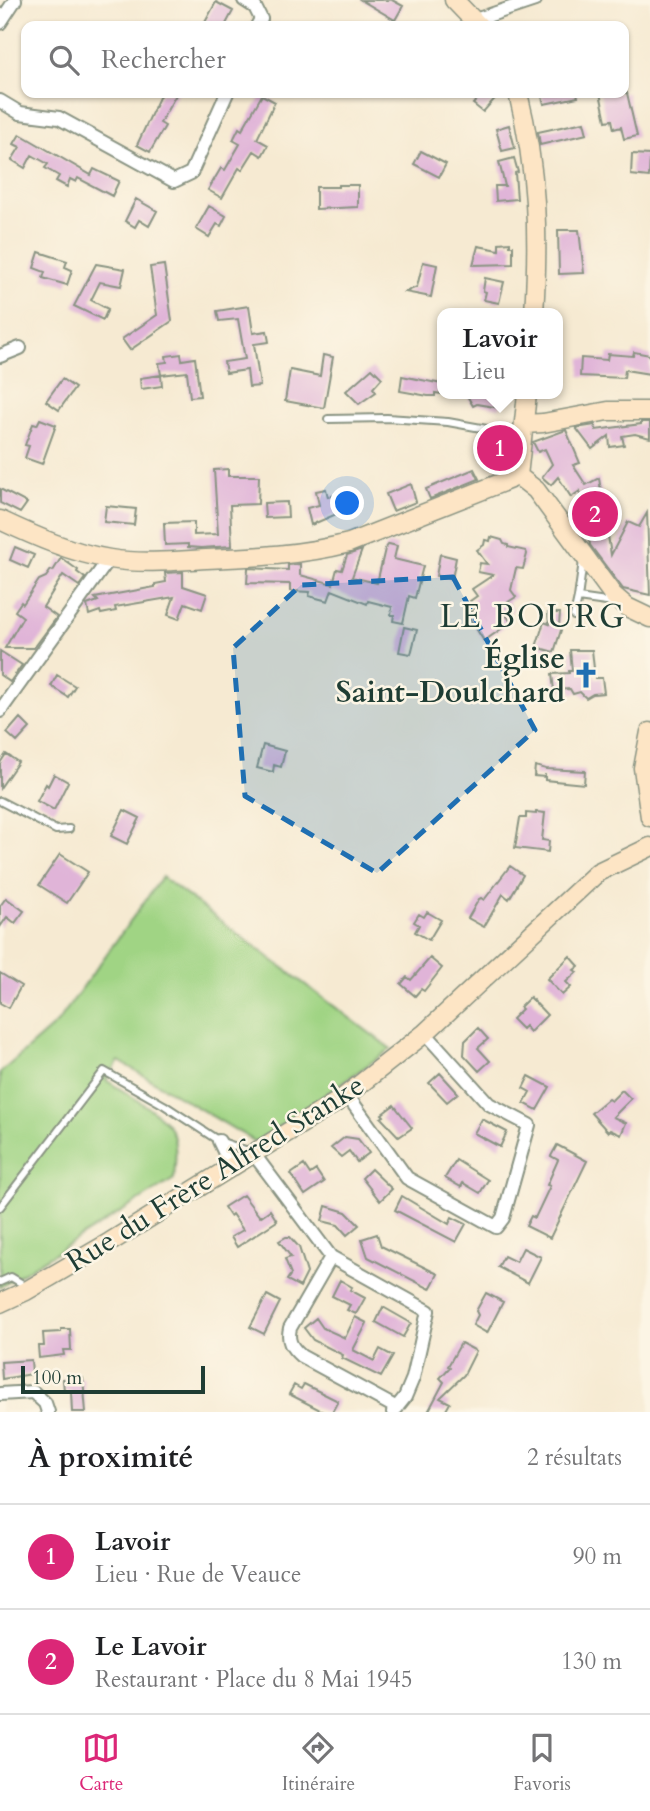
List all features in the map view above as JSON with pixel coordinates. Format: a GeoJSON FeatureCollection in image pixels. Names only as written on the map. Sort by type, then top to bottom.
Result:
{"type":"FeatureCollection","features":[{"type":"Feature","properties":{"kind":"street"},"geometry":{"type":"LineString","coordinates":[[0,23],[15,0]]}},
{"type":"Feature","properties":{"kind":"street"},"geometry":{"type":"LineString","coordinates":[[244,0],[256,7],[260,21]]}},
{"type":"Feature","properties":{"kind":"street"},"geometry":{"type":"LineString","coordinates":[[454,0],[475,21]]}},
{"type":"Feature","properties":{"kind":"street"},"geometry":{"type":"LineString","coordinates":[[482,21],[536,0]]}},
{"type":"Feature","properties":{"kind":"street"},"geometry":{"type":"LineString","coordinates":[[0,101],[20,113],[59,118],[174,181],[191,173],[225,98]]}},
{"type":"Feature","properties":{"kind":"street"},"geometry":{"type":"LineString","coordinates":[[520,98],[529,136],[537,214],[534,308]]}},
{"type":"Feature","properties":{"kind":"street"},"geometry":{"type":"LineString","coordinates":[[0,356],[20,348]]}},
{"type":"Feature","properties":{"kind":"street"},"geometry":{"type":"LineString","coordinates":[[518,476],[527,399]]}},
{"type":"Feature","properties":{"kind":"street"},"geometry":{"type":"LineString","coordinates":[[524,429],[608,411],[650,411]]}},
{"type":"Feature","properties":{"kind":"street"},"geometry":{"type":"LineString","coordinates":[[518,476],[536,490],[623,604],[650,618]]}},
{"type":"Feature","properties":{"kind":"street"},"geometry":{"type":"LineString","coordinates":[[0,520],[40,538],[109,559],[147,562],[321,551],[395,527],[518,476]]}},
{"type":"Feature","properties":{"kind":"street"},"geometry":{"type":"LineString","coordinates":[[0,711],[109,559]]}},
{"type":"Feature","properties":{"kind":"street"},"geometry":{"type":"LineString","coordinates":[[650,732],[643,768],[650,817]]}},
{"type":"Feature","properties":{"kind":"street","name":"Rue du Frère Alfred Stanke"},"geometry":{"type":"LineString","coordinates":[[0,1303],[26,1291],[110,1242],[347,1095],[425,1032],[598,872],[650,847]]}},
{"type":"Feature","properties":{"kind":"street"},"geometry":{"type":"LineString","coordinates":[[347,1095],[407,1178],[496,1227],[503,1218],[529,1125],[489,1104],[425,1032]]}},
{"type":"Feature","properties":{"kind":"street"},"geometry":{"type":"LineString","coordinates":[[219,1141],[231,1166]]}},
{"type":"Feature","properties":{"kind":"street"},"geometry":{"type":"LineString","coordinates":[[253,1153],[331,1257],[428,1311],[413,1378],[405,1397],[395,1410],[301,1356],[293,1349],[288,1339],[290,1328],[331,1257]]}},
{"type":"Feature","properties":{"kind":"street"},"geometry":{"type":"LineString","coordinates":[[0,1394],[33,1391],[45,1403],[48,1412]]}},
{"type":"Feature","properties":{"kind":"lane"},"geometry":{"type":"LineString","coordinates":[[328,419],[387,418],[524,429]]}},
{"type":"Feature","properties":{"kind":"lane"},"geometry":{"type":"LineString","coordinates":[[573,616],[583,555]]}},
{"type":"Feature","properties":{"kind":"lane"},"geometry":{"type":"LineString","coordinates":[[578,597],[623,604]]}},
{"type":"Feature","properties":{"kind":"lane"},"geometry":{"type":"LineString","coordinates":[[0,801],[56,830],[69,829]]}},
{"type":"Feature","properties":{"kind":"lane"},"geometry":{"type":"LineString","coordinates":[[0,1207],[104,1071],[164,1105],[219,1141],[253,1153]]}},
{"type":"Feature","properties":{"kind":"lane"},"geometry":{"type":"LineString","coordinates":[[0,1282],[11,1277],[21,1283],[26,1291]]}},
{"type":"Feature","properties":{"kind":"highlighted area"},"geometry":{"type":"Polygon","coordinates":[[[453,577],[535,730],[377,873],[245,796],[233,648],[301,585],[453,577]]]}},
{"type":"Feature","properties":{"kind":"green space"},"geometry":{"type":"Polygon","coordinates":[[[162,877],[391,1049],[256,1142],[119,1061],[106,1080],[152,1110],[167,1124],[175,1141],[174,1179],[0,1287],[0,1073],[57,1023],[162,877]]]}},
{"type":"Feature","properties":{"kind":"building"},"geometry":{"type":"Polygon","coordinates":[[[361,0],[392,0],[403,6],[395,20],[361,0]]]}},
{"type":"Feature","properties":{"kind":"building"},"geometry":{"type":"Polygon","coordinates":[[[216,2],[233,11],[228,21],[206,21],[216,2]]]}},
{"type":"Feature","properties":{"kind":"building"},"geometry":{"type":"Polygon","coordinates":[[[159,98],[174,98],[160,123],[165,126],[150,152],[137,145],[159,98]]]}},
{"type":"Feature","properties":{"kind":"building"},"geometry":{"type":"Polygon","coordinates":[[[260,98],[275,102],[257,139],[268,145],[262,156],[254,151],[242,170],[239,168],[222,198],[208,190],[221,168],[225,170],[240,144],[233,140],[239,128],[242,130],[260,98]]]}},
{"type":"Feature","properties":{"kind":"building"},"geometry":{"type":"Polygon","coordinates":[[[478,98],[496,98],[483,112],[473,104],[478,98]]]}},
{"type":"Feature","properties":{"kind":"building"},"geometry":{"type":"Polygon","coordinates":[[[542,98],[573,98],[544,104],[542,98]]]}},
{"type":"Feature","properties":{"kind":"building"},"geometry":{"type":"Polygon","coordinates":[[[601,98],[628,98],[637,136],[624,139],[621,127],[614,129],[612,120],[606,121],[601,98]]]}},
{"type":"Feature","properties":{"kind":"building"},"geometry":{"type":"Polygon","coordinates":[[[584,122],[587,134],[540,145],[538,132],[584,122]]]}},
{"type":"Feature","properties":{"kind":"building"},"geometry":{"type":"Polygon","coordinates":[[[509,125],[515,148],[502,151],[496,129],[509,125]]]}},
{"type":"Feature","properties":{"kind":"building"},"geometry":{"type":"Polygon","coordinates":[[[20,134],[91,175],[94,169],[119,181],[112,196],[78,178],[76,182],[70,179],[67,187],[56,181],[59,176],[45,168],[48,164],[32,155],[25,168],[12,160],[20,147],[14,144],[20,134]]]}},
{"type":"Feature","properties":{"kind":"building"},"geometry":{"type":"Polygon","coordinates":[[[421,151],[446,164],[439,177],[414,164],[421,151]]]}},
{"type":"Feature","properties":{"kind":"building"},"geometry":{"type":"Polygon","coordinates":[[[632,154],[650,155],[649,177],[631,175],[632,154]]]}},
{"type":"Feature","properties":{"kind":"building"},"geometry":{"type":"Polygon","coordinates":[[[514,158],[518,172],[515,173],[517,199],[496,201],[495,186],[505,186],[499,162],[514,158]]]}},
{"type":"Feature","properties":{"kind":"building"},"geometry":{"type":"Polygon","coordinates":[[[358,185],[358,207],[316,209],[316,187],[358,185]]]}},
{"type":"Feature","properties":{"kind":"building"},"geometry":{"type":"Polygon","coordinates":[[[136,199],[157,211],[149,226],[139,220],[135,227],[125,221],[136,199]]]}},
{"type":"Feature","properties":{"kind":"building"},"geometry":{"type":"Polygon","coordinates":[[[209,206],[226,216],[221,226],[217,224],[209,237],[196,229],[209,206]]]}},
{"type":"Feature","properties":{"kind":"building"},"geometry":{"type":"Polygon","coordinates":[[[558,230],[579,230],[584,273],[559,274],[558,230]]]}},
{"type":"Feature","properties":{"kind":"building"},"geometry":{"type":"Polygon","coordinates":[[[510,242],[510,246],[513,246],[513,264],[473,265],[478,246],[499,250],[499,243],[510,242]]]}},
{"type":"Feature","properties":{"kind":"building"},"geometry":{"type":"Polygon","coordinates":[[[39,252],[67,261],[65,267],[72,270],[67,285],[43,278],[45,272],[34,268],[39,252]]]}},
{"type":"Feature","properties":{"kind":"building"},"geometry":{"type":"Polygon","coordinates":[[[423,262],[437,265],[431,297],[405,292],[417,287],[423,262]]]}},
{"type":"Feature","properties":{"kind":"building"},"geometry":{"type":"Polygon","coordinates":[[[96,264],[125,269],[121,286],[100,282],[91,300],[108,309],[103,320],[74,306],[96,264]]]}},
{"type":"Feature","properties":{"kind":"building"},"geometry":{"type":"Polygon","coordinates":[[[164,265],[172,321],[130,350],[122,339],[157,315],[150,267],[164,265]]]}},
{"type":"Feature","properties":{"kind":"building"},"geometry":{"type":"Polygon","coordinates":[[[485,278],[504,282],[499,303],[484,300],[485,278]]]}},
{"type":"Feature","properties":{"kind":"building"},"geometry":{"type":"Polygon","coordinates":[[[249,306],[253,333],[267,331],[269,342],[254,344],[260,386],[249,387],[247,370],[226,373],[224,362],[245,359],[238,319],[219,321],[217,311],[249,306]]]}},
{"type":"Feature","properties":{"kind":"building"},"geometry":{"type":"Polygon","coordinates":[[[634,352],[650,355],[650,374],[625,370],[624,378],[580,376],[581,358],[607,360],[608,354],[633,356],[634,352]]]}},
{"type":"Feature","properties":{"kind":"building"},"geometry":{"type":"Polygon","coordinates":[[[181,354],[182,360],[195,358],[200,396],[190,397],[187,372],[161,375],[159,363],[167,362],[166,356],[181,354]]]}},
{"type":"Feature","properties":{"kind":"building"},"geometry":{"type":"Polygon","coordinates":[[[323,355],[333,357],[324,408],[285,401],[290,370],[320,376],[323,355]]]}},
{"type":"Feature","properties":{"kind":"building"},"geometry":{"type":"Polygon","coordinates":[[[372,368],[382,378],[373,388],[376,392],[359,404],[346,391],[372,368]]]}},
{"type":"Feature","properties":{"kind":"building"},"geometry":{"type":"Polygon","coordinates":[[[161,375],[162,386],[141,389],[140,378],[161,375]]]}},
{"type":"Feature","properties":{"kind":"building"},"geometry":{"type":"Polygon","coordinates":[[[402,376],[437,383],[435,396],[400,391],[402,376]]]}},
{"type":"Feature","properties":{"kind":"building"},"geometry":{"type":"Polygon","coordinates":[[[62,379],[75,388],[59,410],[46,401],[62,379]]]}},
{"type":"Feature","properties":{"kind":"building"},"geometry":{"type":"Polygon","coordinates":[[[469,399],[502,399],[500,408],[477,404],[473,406],[469,399]]]}},
{"type":"Feature","properties":{"kind":"building"},"geometry":{"type":"Polygon","coordinates":[[[40,419],[56,425],[42,464],[25,458],[29,446],[25,445],[33,424],[37,425],[40,419]]]}},
{"type":"Feature","properties":{"kind":"building"},"geometry":{"type":"Polygon","coordinates":[[[650,422],[650,438],[635,434],[622,436],[624,445],[610,447],[609,436],[592,449],[576,428],[595,425],[596,430],[650,422]]]}},
{"type":"Feature","properties":{"kind":"building"},"geometry":{"type":"Polygon","coordinates":[[[566,430],[580,463],[573,465],[586,485],[599,478],[611,555],[628,522],[639,527],[647,513],[650,595],[623,589],[590,545],[580,491],[571,497],[558,477],[551,485],[542,477],[552,464],[545,449],[538,452],[533,442],[566,430]]]}},
{"type":"Feature","properties":{"kind":"building"},"geometry":{"type":"Polygon","coordinates":[[[228,469],[228,476],[259,476],[258,504],[230,505],[232,546],[201,548],[188,547],[188,544],[165,545],[164,523],[194,522],[194,535],[218,534],[214,470],[228,469]]]}},
{"type":"Feature","properties":{"kind":"building"},"geometry":{"type":"Polygon","coordinates":[[[474,469],[479,479],[430,499],[426,489],[474,469]]]}},
{"type":"Feature","properties":{"kind":"building"},"geometry":{"type":"Polygon","coordinates":[[[411,484],[416,502],[393,511],[386,494],[411,484]]]}},
{"type":"Feature","properties":{"kind":"building"},"geometry":{"type":"Polygon","coordinates":[[[0,489],[27,503],[20,513],[0,503],[0,489]]]}},
{"type":"Feature","properties":{"kind":"building"},"geometry":{"type":"Polygon","coordinates":[[[326,489],[328,497],[335,495],[339,513],[311,525],[307,508],[319,505],[316,491],[326,489]]]}},
{"type":"Feature","properties":{"kind":"building"},"geometry":{"type":"Polygon","coordinates":[[[287,502],[288,517],[265,518],[264,503],[287,502]]]}},
{"type":"Feature","properties":{"kind":"building"},"geometry":{"type":"Polygon","coordinates":[[[106,506],[136,509],[134,525],[104,522],[106,506]]]}},
{"type":"Feature","properties":{"kind":"building"},"geometry":{"type":"Polygon","coordinates":[[[491,537],[502,540],[508,547],[526,551],[527,554],[523,569],[516,568],[511,590],[516,597],[508,602],[513,610],[506,615],[511,622],[484,641],[467,614],[475,609],[470,601],[477,596],[472,589],[493,575],[478,572],[480,563],[487,564],[477,550],[484,545],[485,540],[490,541],[491,537]]]}},
{"type":"Feature","properties":{"kind":"building"},"geometry":{"type":"Polygon","coordinates":[[[389,544],[397,546],[394,559],[423,566],[415,598],[409,596],[403,623],[393,621],[392,607],[368,601],[367,604],[332,590],[328,601],[309,596],[310,592],[290,591],[290,584],[247,583],[248,568],[288,570],[288,565],[300,564],[300,575],[333,584],[337,569],[342,570],[347,555],[362,550],[352,577],[377,583],[385,549],[389,544]]]}},
{"type":"Feature","properties":{"kind":"building"},"geometry":{"type":"Polygon","coordinates":[[[15,547],[34,555],[28,568],[10,560],[15,547]]]}},
{"type":"Feature","properties":{"kind":"building"},"geometry":{"type":"Polygon","coordinates":[[[440,554],[456,558],[452,579],[436,576],[440,554]]]}},
{"type":"Feature","properties":{"kind":"building"},"geometry":{"type":"Polygon","coordinates":[[[61,558],[85,578],[79,586],[63,575],[43,607],[57,617],[34,648],[5,648],[23,617],[15,611],[39,580],[53,571],[61,558]]]}},
{"type":"Feature","properties":{"kind":"building"},"geometry":{"type":"Polygon","coordinates":[[[183,572],[183,586],[207,594],[202,609],[185,603],[179,619],[168,615],[174,597],[115,607],[116,611],[101,614],[100,611],[89,615],[87,605],[98,601],[95,598],[155,587],[155,584],[166,582],[165,573],[183,572]]]}},
{"type":"Feature","properties":{"kind":"building"},"geometry":{"type":"Polygon","coordinates":[[[548,613],[560,613],[559,625],[562,627],[554,652],[536,647],[544,622],[549,624],[548,613]]]}},
{"type":"Feature","properties":{"kind":"building"},"geometry":{"type":"Polygon","coordinates":[[[404,627],[417,630],[411,654],[399,652],[404,627]]]}},
{"type":"Feature","properties":{"kind":"building","name":"Église Saint-Doulchard"},"geometry":{"type":"Polygon","coordinates":[[[570,650],[592,650],[595,678],[602,678],[604,693],[586,698],[580,692],[573,694],[570,689],[554,690],[552,674],[572,671],[570,650]]]}},
{"type":"Feature","properties":{"kind":"building"},"geometry":{"type":"Polygon","coordinates":[[[0,651],[22,665],[10,682],[0,675],[0,651]]]}},
{"type":"Feature","properties":{"kind":"building"},"geometry":{"type":"Polygon","coordinates":[[[57,675],[75,686],[68,697],[51,686],[57,675]]]}},
{"type":"Feature","properties":{"kind":"building"},"geometry":{"type":"Polygon","coordinates":[[[20,718],[30,728],[17,742],[7,733],[20,718]]]}},
{"type":"Feature","properties":{"kind":"building"},"geometry":{"type":"Polygon","coordinates":[[[263,745],[285,751],[281,767],[274,765],[273,772],[257,768],[263,745]]]}},
{"type":"Feature","properties":{"kind":"building"},"geometry":{"type":"Polygon","coordinates":[[[6,754],[18,762],[0,788],[0,763],[6,754]]]}},
{"type":"Feature","properties":{"kind":"building"},"geometry":{"type":"Polygon","coordinates":[[[535,766],[585,771],[584,784],[545,780],[545,777],[534,776],[535,766]]]}},
{"type":"Feature","properties":{"kind":"building"},"geometry":{"type":"Polygon","coordinates":[[[54,774],[68,782],[54,810],[37,801],[54,774]]]}},
{"type":"Feature","properties":{"kind":"building"},"geometry":{"type":"Polygon","coordinates":[[[124,810],[140,818],[127,844],[111,836],[124,810]]]}},
{"type":"Feature","properties":{"kind":"building"},"geometry":{"type":"Polygon","coordinates":[[[526,813],[545,813],[542,840],[549,841],[548,852],[515,848],[520,818],[526,818],[526,813]]]}},
{"type":"Feature","properties":{"kind":"building"},"geometry":{"type":"Polygon","coordinates":[[[60,854],[88,872],[67,903],[39,885],[60,854]]]}},
{"type":"Feature","properties":{"kind":"building"},"geometry":{"type":"Polygon","coordinates":[[[510,866],[523,875],[509,899],[503,894],[484,927],[468,918],[479,899],[484,900],[510,866]]]}},
{"type":"Feature","properties":{"kind":"building"},"geometry":{"type":"Polygon","coordinates":[[[6,898],[24,911],[15,923],[7,917],[0,927],[0,906],[6,898]]]}},
{"type":"Feature","properties":{"kind":"building"},"geometry":{"type":"Polygon","coordinates":[[[427,912],[441,920],[429,940],[415,932],[419,925],[414,922],[419,914],[424,917],[427,912]]]}},
{"type":"Feature","properties":{"kind":"building"},"geometry":{"type":"Polygon","coordinates":[[[570,956],[579,966],[574,970],[577,972],[566,982],[571,987],[562,995],[547,979],[570,956]]]}},
{"type":"Feature","properties":{"kind":"building"},"geometry":{"type":"Polygon","coordinates":[[[430,958],[442,968],[424,991],[421,989],[415,996],[401,984],[407,977],[411,980],[430,958]]]}},
{"type":"Feature","properties":{"kind":"building"},"geometry":{"type":"Polygon","coordinates":[[[0,973],[21,986],[9,1008],[0,1003],[0,973]]]}},
{"type":"Feature","properties":{"kind":"building"},"geometry":{"type":"Polygon","coordinates":[[[530,997],[547,1015],[530,1032],[525,1026],[522,1029],[512,1019],[530,997]]]}},
{"type":"Feature","properties":{"kind":"building"},"geometry":{"type":"Polygon","coordinates":[[[478,1028],[488,1039],[478,1048],[490,1061],[479,1071],[464,1055],[465,1041],[478,1028]]]}},
{"type":"Feature","properties":{"kind":"building"},"geometry":{"type":"Polygon","coordinates":[[[440,1073],[458,1093],[447,1102],[429,1083],[440,1073]]]}},
{"type":"Feature","properties":{"kind":"building"},"geometry":{"type":"Polygon","coordinates":[[[529,1076],[550,1087],[537,1110],[524,1103],[530,1092],[523,1088],[529,1076]]]}},
{"type":"Feature","properties":{"kind":"building"},"geometry":{"type":"Polygon","coordinates":[[[622,1090],[631,1099],[613,1117],[626,1123],[621,1135],[610,1130],[608,1132],[591,1113],[608,1099],[611,1101],[622,1090]]]}},
{"type":"Feature","properties":{"kind":"building"},"geometry":{"type":"Polygon","coordinates":[[[394,1105],[412,1128],[399,1137],[381,1118],[384,1116],[382,1114],[394,1105]]]}},
{"type":"Feature","properties":{"kind":"building"},"geometry":{"type":"Polygon","coordinates":[[[482,1119],[507,1132],[500,1147],[474,1133],[482,1119]]]}},
{"type":"Feature","properties":{"kind":"building"},"geometry":{"type":"Polygon","coordinates":[[[345,1137],[358,1139],[369,1153],[357,1162],[349,1151],[341,1157],[331,1148],[345,1137]]]}},
{"type":"Feature","properties":{"kind":"building"},"geometry":{"type":"Polygon","coordinates":[[[557,1145],[587,1161],[550,1238],[526,1226],[531,1216],[535,1218],[550,1186],[547,1185],[558,1160],[551,1156],[557,1145]]]}},
{"type":"Feature","properties":{"kind":"building"},"geometry":{"type":"Polygon","coordinates":[[[456,1160],[488,1180],[480,1193],[463,1183],[461,1187],[445,1178],[456,1160]]]}},
{"type":"Feature","properties":{"kind":"building"},"geometry":{"type":"Polygon","coordinates":[[[304,1165],[310,1174],[316,1170],[324,1182],[305,1195],[291,1174],[304,1165]]]}},
{"type":"Feature","properties":{"kind":"building"},"geometry":{"type":"Polygon","coordinates":[[[371,1169],[392,1189],[380,1201],[362,1178],[371,1169]]]}},
{"type":"Feature","properties":{"kind":"building"},"geometry":{"type":"Polygon","coordinates":[[[243,1195],[260,1217],[270,1210],[277,1221],[237,1247],[231,1237],[243,1230],[224,1207],[243,1195]]]}},
{"type":"Feature","properties":{"kind":"building"},"geometry":{"type":"Polygon","coordinates":[[[402,1196],[449,1224],[452,1217],[466,1224],[456,1242],[395,1210],[402,1196]]]}},
{"type":"Feature","properties":{"kind":"building"},"geometry":{"type":"Polygon","coordinates":[[[326,1206],[346,1212],[359,1225],[347,1235],[338,1225],[322,1221],[326,1206]]]}},
{"type":"Feature","properties":{"kind":"building"},"geometry":{"type":"Polygon","coordinates":[[[377,1234],[381,1246],[438,1274],[430,1289],[368,1257],[362,1239],[377,1234]]]}},
{"type":"Feature","properties":{"kind":"building"},"geometry":{"type":"Polygon","coordinates":[[[290,1237],[299,1247],[307,1273],[300,1287],[287,1280],[291,1274],[285,1259],[291,1257],[279,1241],[290,1237]]]}},
{"type":"Feature","properties":{"kind":"building"},"geometry":{"type":"Polygon","coordinates":[[[523,1248],[541,1257],[528,1283],[498,1267],[504,1256],[516,1262],[523,1248]]]}},
{"type":"Feature","properties":{"kind":"building"},"geometry":{"type":"Polygon","coordinates":[[[340,1280],[352,1287],[350,1290],[365,1298],[356,1314],[347,1310],[350,1305],[332,1296],[340,1280]]]}},
{"type":"Feature","properties":{"kind":"building"},"geometry":{"type":"Polygon","coordinates":[[[486,1293],[503,1302],[487,1333],[473,1325],[478,1315],[476,1311],[486,1293]]]}},
{"type":"Feature","properties":{"kind":"building"},"geometry":{"type":"Polygon","coordinates":[[[267,1295],[280,1302],[264,1334],[250,1327],[267,1295]]]}},
{"type":"Feature","properties":{"kind":"building"},"geometry":{"type":"Polygon","coordinates":[[[383,1307],[411,1323],[403,1337],[376,1322],[383,1307]]]}},
{"type":"Feature","properties":{"kind":"building"},"geometry":{"type":"Polygon","coordinates":[[[355,1317],[367,1323],[353,1350],[374,1361],[380,1349],[393,1356],[381,1377],[313,1340],[304,1328],[316,1318],[323,1328],[345,1338],[355,1317]]]}},
{"type":"Feature","properties":{"kind":"building"},"geometry":{"type":"Polygon","coordinates":[[[61,1329],[70,1329],[71,1350],[63,1350],[64,1355],[39,1358],[38,1346],[44,1346],[43,1333],[61,1332],[61,1329]]]}},
{"type":"Feature","properties":{"kind":"building"},"geometry":{"type":"Polygon","coordinates":[[[461,1343],[476,1351],[464,1375],[440,1398],[450,1403],[445,1412],[428,1412],[444,1382],[440,1378],[450,1367],[448,1366],[461,1343]]]}},
{"type":"Feature","properties":{"kind":"building"},"geometry":{"type":"Polygon","coordinates":[[[31,1360],[32,1374],[2,1379],[1,1362],[31,1360]]]}},
{"type":"Feature","properties":{"kind":"building"},"geometry":{"type":"Polygon","coordinates":[[[83,1378],[86,1412],[72,1412],[71,1391],[64,1391],[63,1379],[83,1378]]]}},
{"type":"Feature","properties":{"kind":"building"},"geometry":{"type":"Polygon","coordinates":[[[304,1384],[338,1401],[332,1412],[324,1412],[289,1394],[294,1385],[301,1389],[304,1384]]]}},
{"type":"Feature","properties":{"kind":"place","name":"Lavoir"},"geometry":{"type":"Point","coordinates":[500,448]}},
{"type":"Feature","properties":{"kind":"place","name":"Le Lavoir"},"geometry":{"type":"Point","coordinates":[595,514]}},
{"type":"Feature","properties":{"kind":"place","name":"Église Saint-Doulchard"},"geometry":{"type":"Point","coordinates":[586,675]}},
{"type":"Feature","properties":{"kind":"district","name":"LE BOURG"},"geometry":{"type":"Point","coordinates":[533,616]}}]}
